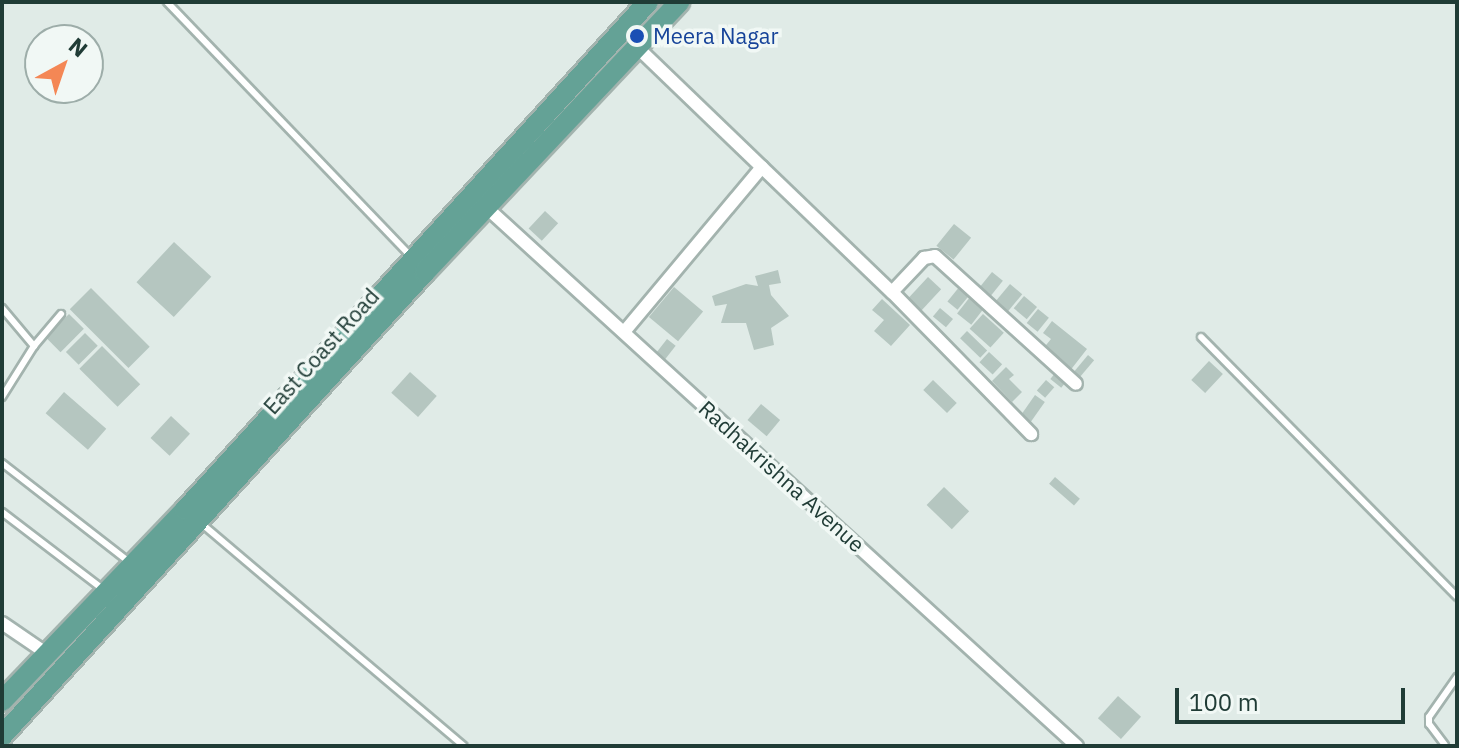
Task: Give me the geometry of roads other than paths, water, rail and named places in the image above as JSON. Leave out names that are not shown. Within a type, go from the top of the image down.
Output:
[{"type":"main road","name":"East Coast Road","points":[[2,701],[133,565],[648,2]]},
{"type":"main road","name":"East Coast Road","points":[[2,736],[486,207],[679,2]]},
{"type":"street","points":[[637,47],[892,292],[1031,434]]},
{"type":"street","points":[[624,332],[762,167]]},
{"type":"street","name":"Radhakrishna Avenue","points":[[486,207],[1077,746]]},
{"type":"street","points":[[892,292],[924,258],[935,256],[1076,384]]},
{"type":"street","points":[[2,623],[46,653]]},
{"type":"lane","points":[[167,2],[414,259]]},
{"type":"lane","points":[[2,308],[34,346]]},
{"type":"lane","points":[[2,397],[34,346],[61,314]]},
{"type":"lane","points":[[1201,337],[1457,597]]},
{"type":"lane","points":[[2,463],[133,565]]},
{"type":"lane","points":[[2,512],[107,592]]},
{"type":"lane","points":[[200,522],[464,746]]},
{"type":"lane","points":[[1445,745],[1429,724],[1430,712],[1457,677]]},
{"type":"place","name":"Meera Nagar","points":[[637,36]]}]
